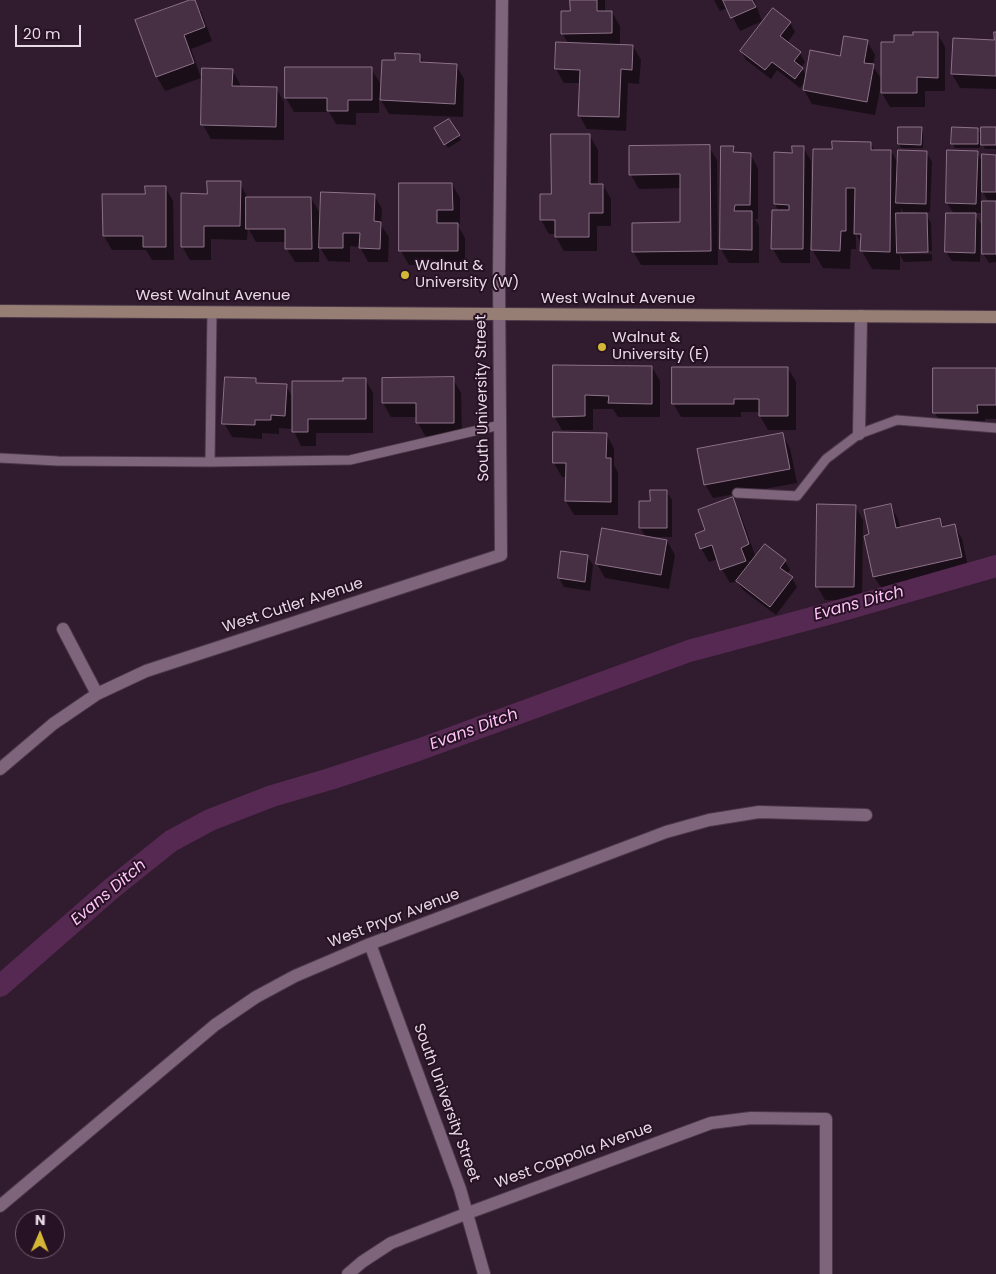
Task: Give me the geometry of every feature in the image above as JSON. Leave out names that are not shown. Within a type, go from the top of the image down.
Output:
[{"type":"main road","name":"West Walnut Avenue","points":[[0,311],[996,317]]},
{"type":"street","name":"South University Street","points":[[501,555],[499,315],[502,0]]},
{"type":"street","points":[[859,434],[861,316]]},
{"type":"street","name":"West Cutler Avenue","points":[[0,769],[53,724],[97,694],[146,671],[501,555]]},
{"type":"street","points":[[63,629],[97,694]]},
{"type":"street","name":"West Pryor Avenue","points":[[0,1206],[215,1025],[256,997],[294,976],[370,944],[666,832],[709,820],[759,812],[866,815]]},
{"type":"street","name":"South University Street","points":[[370,944],[468,1213],[484,1274]]},
{"type":"street","name":"West Coppola Avenue","points":[[348,1274],[362,1262],[391,1243],[468,1213],[711,1123],[751,1118],[826,1119],[826,1274]]},
{"type":"lane","points":[[210,462],[212,312]]},
{"type":"lane","points":[[737,493],[797,496],[823,462],[859,434],[896,420],[996,428]]},
{"type":"lane","points":[[0,458],[58,461],[210,462],[350,460],[500,425]]},
{"type":"building","points":[[190,0],[195,0],[205,27],[184,35],[194,63],[156,77],[135,20]]},
{"type":"building","points":[[570,0],[597,0],[597,11],[612,11],[612,33],[561,34],[561,11],[570,11]]},
{"type":"building","points":[[723,0],[752,0],[756,7],[731,18]]},
{"type":"building","points":[[773,8],[791,22],[780,36],[801,52],[794,61],[803,68],[795,79],[772,62],[765,70],[740,51]]},
{"type":"building","points":[[913,32],[938,32],[938,78],[917,77],[917,93],[881,93],[881,42],[894,42],[894,35],[913,35]]},
{"type":"building","points":[[994,32],[996,32],[996,76],[951,74],[953,38],[994,40]]},
{"type":"building","points":[[844,36],[868,40],[864,63],[874,64],[867,102],[803,90],[810,50],[840,56]]},
{"type":"building","points":[[556,42],[633,45],[632,70],[621,69],[619,117],[578,116],[580,70],[555,69]]},
{"type":"building","points":[[395,53],[420,54],[420,62],[457,64],[455,104],[380,100],[382,60],[395,60]]},
{"type":"building","points":[[285,67],[372,67],[372,100],[348,100],[348,111],[327,111],[327,98],[285,98]]},
{"type":"building","points":[[202,68],[233,69],[232,86],[277,87],[276,127],[201,125]]},
{"type":"building","points":[[449,119],[460,135],[444,145],[434,128]]},
{"type":"building","points":[[898,127],[922,127],[921,145],[898,144]]},
{"type":"building","points":[[952,127],[978,128],[978,144],[951,144]]},
{"type":"building","points":[[981,127],[996,127],[996,145],[981,145]]},
{"type":"building","points":[[551,134],[590,134],[590,184],[603,184],[603,213],[589,213],[589,237],[555,237],[555,220],[540,220],[540,194],[551,194]]},
{"type":"building","points":[[832,141],[871,142],[871,150],[891,150],[890,252],[860,251],[861,234],[854,234],[855,188],[846,188],[846,231],[841,231],[840,251],[811,250],[813,149],[832,149]]},
{"type":"building","points":[[710,145],[711,251],[632,252],[632,223],[680,222],[680,174],[629,175],[629,146]]},
{"type":"building","points":[[721,146],[734,146],[733,152],[751,153],[750,205],[735,205],[734,211],[752,211],[752,250],[720,249]]},
{"type":"building","points":[[792,146],[804,146],[803,249],[771,249],[772,210],[789,210],[789,205],[774,204],[774,152],[792,153]]},
{"type":"building","points":[[898,150],[927,151],[926,204],[896,203]]},
{"type":"building","points":[[947,150],[978,151],[976,204],[946,203]]},
{"type":"building","points":[[982,154],[996,155],[996,192],[982,192]]},
{"type":"building","points":[[207,181],[241,181],[240,226],[204,226],[204,247],[181,247],[181,193],[207,194]]},
{"type":"building","points":[[399,183],[452,183],[453,210],[437,210],[437,223],[458,223],[458,251],[399,251]]},
{"type":"building","points":[[145,186],[166,186],[166,247],[143,247],[143,236],[103,236],[102,194],[145,194]]},
{"type":"building","points":[[321,192],[375,194],[374,221],[381,222],[380,249],[359,248],[360,233],[343,233],[343,248],[319,248]]},
{"type":"building","points":[[246,197],[311,197],[312,249],[285,249],[285,229],[246,229]]},
{"type":"building","points":[[982,201],[996,201],[996,254],[982,254]]},
{"type":"building","points":[[896,213],[927,213],[928,252],[897,253]]},
{"type":"building","points":[[946,213],[976,213],[975,253],[945,252]]},
{"type":"building","points":[[553,365],[652,366],[652,404],[608,403],[609,396],[585,395],[585,416],[553,417]]},
{"type":"building","points":[[672,367],[788,367],[788,416],[759,416],[759,399],[734,399],[734,404],[672,404]]},
{"type":"building","points":[[933,368],[996,368],[996,405],[977,405],[978,413],[933,413]]},
{"type":"building","points":[[225,377],[256,378],[256,383],[287,384],[285,416],[271,415],[271,420],[255,420],[255,425],[222,424]]},
{"type":"building","points":[[454,377],[454,423],[416,423],[416,403],[382,403],[382,378]]},
{"type":"building","points":[[343,378],[366,378],[366,419],[308,419],[308,432],[292,432],[292,381],[343,381]]},
{"type":"building","points":[[553,432],[607,433],[606,458],[611,458],[611,502],[565,501],[566,463],[553,463]]},
{"type":"building","points":[[783,433],[790,469],[704,485],[697,449]]},
{"type":"building","points":[[650,490],[667,490],[667,528],[639,528],[639,501],[650,501]]},
{"type":"building","points":[[733,497],[749,544],[741,548],[746,561],[720,570],[712,545],[700,549],[695,534],[705,530],[698,510]]},
{"type":"building","points":[[817,504],[856,505],[854,587],[816,587]]},
{"type":"building","points":[[891,504],[896,528],[940,518],[942,527],[955,524],[962,557],[873,577],[864,536],[869,534],[864,510]]},
{"type":"building","points":[[602,528],[667,540],[661,575],[596,564]]},
{"type":"building","points":[[765,544],[786,560],[780,568],[793,577],[770,607],[736,581]]},
{"type":"building","points":[[561,551],[588,555],[585,582],[558,578]]},
{"type":"waterway","name":"Evans Ditch","points":[[0,986],[111,889],[171,841],[210,820],[272,796],[418,750],[689,651],[996,566]]},
{"type":"place","name":"Walnut & University (W)","points":[[405,275]]},
{"type":"place","name":"Walnut & University (E)","points":[[602,347]]}]
